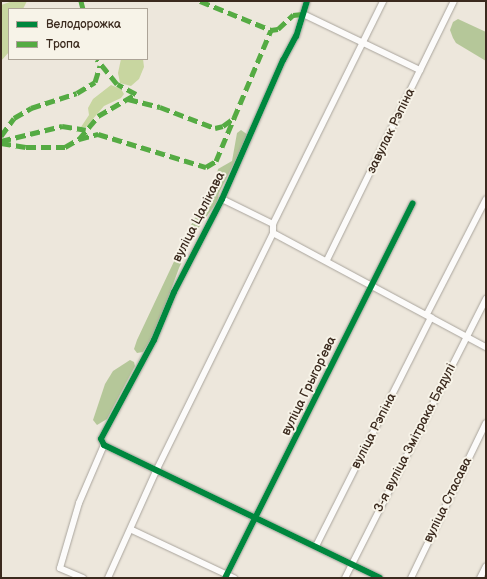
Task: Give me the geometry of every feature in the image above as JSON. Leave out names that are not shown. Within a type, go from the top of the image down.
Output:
[{"type":"street","name":"вуліца Цалікава","points":[[83,578],[60,568],[79,503],[103,442],[154,340],[174,292],[222,199],[283,60],[296,36],[307,1]]},
{"type":"street","points":[[108,578],[132,530],[157,469],[273,232],[272,224],[383,1]]},
{"type":"street","name":"завулак Рэпіна","points":[[327,260],[454,1]]},
{"type":"street","points":[[303,14],[420,70]]},
{"type":"street","points":[[222,199],[272,224]]},
{"type":"street","name":"вуліца Рэпіна","points":[[316,546],[486,199]]},
{"type":"street","name":"вуліца Грыгорʼева","points":[[226,576],[413,203]]},
{"type":"street","points":[[273,232],[372,284],[486,347]]},
{"type":"street","name":"3-я вуліца Змітрака Бядулі","points":[[345,578],[486,299]]},
{"type":"street","name":"вуліца Стасава","points":[[411,578],[486,423]]},
{"type":"street","points":[[103,442],[256,518],[352,562],[380,578]]},
{"type":"street","points":[[132,530],[226,576],[234,578]]},
{"type":"street","points":[[480,578],[486,566]]},
{"type":"green space","points":[[13,1],[27,1],[24,8],[8,8],[8,53],[1,61],[1,5]]},
{"type":"green space","points":[[458,19],[486,32],[486,61],[456,43],[450,30],[453,22]]},
{"type":"green space","points":[[121,60],[143,60],[144,67],[139,79],[131,86],[120,83],[118,73]]},
{"type":"green space","points":[[111,85],[121,89],[124,94],[121,98],[104,106],[86,127],[81,127],[89,115],[88,108],[93,99]]},
{"type":"green space","points":[[241,130],[248,135],[219,193],[217,202],[197,230],[179,268],[156,331],[143,352],[137,353],[134,349],[137,340],[194,219],[213,196],[218,169],[232,161],[237,133]]},
{"type":"green space","points":[[130,360],[134,362],[135,366],[107,419],[97,425],[93,420],[105,384],[113,371]]},
{"type":"marked path","points":[[81,1],[83,8]]},
{"type":"marked path","points":[[200,1],[271,30],[278,29],[293,15],[303,14]]},
{"type":"marked path","points":[[128,99],[160,107],[215,128],[223,126],[234,118],[271,30]]},
{"type":"marked path","points":[[79,139],[98,116],[136,94],[117,84],[98,60]]},
{"type":"marked path","points":[[1,136],[14,118],[31,108],[77,93],[95,82],[100,66]]},
{"type":"marked path","points":[[1,143],[26,147],[65,147],[79,139],[98,134],[206,167],[216,161],[234,118]]},
{"type":"marked path","points":[[1,141],[62,126],[86,130]]},
{"type":"cycle path","points":[[307,1],[296,36],[283,60],[222,199],[174,292],[154,340],[101,439],[104,445],[380,578]]},
{"type":"cycle path","points":[[225,578],[413,203]]}]
